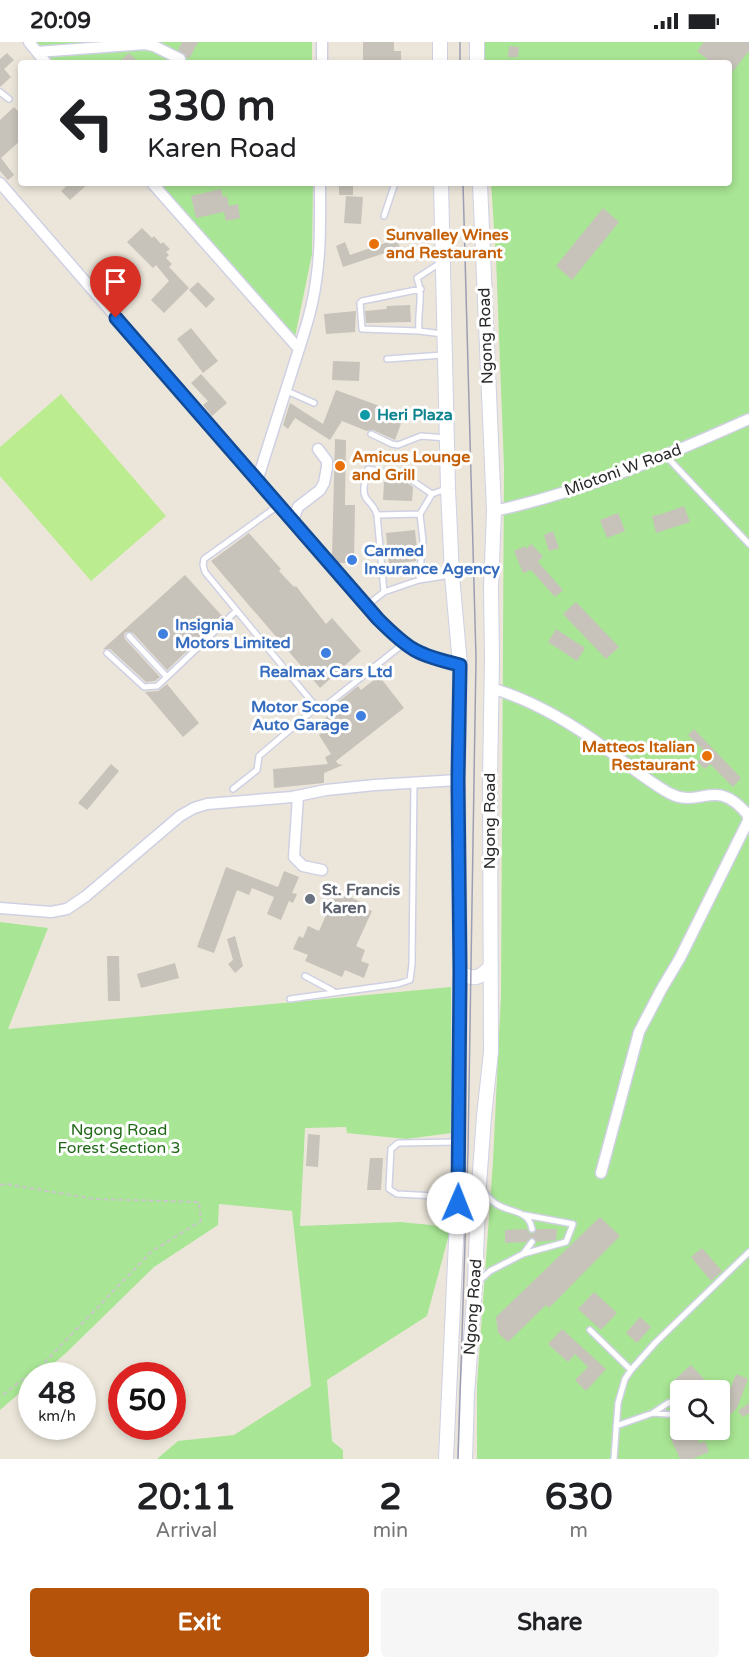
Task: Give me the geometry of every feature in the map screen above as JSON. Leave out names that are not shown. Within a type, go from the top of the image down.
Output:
[{"type":"main road","points":[[440,42],[440,60]]},
{"type":"main road","points":[[477,42],[477,60]]},
{"type":"main road","name":"Ngong Road","points":[[441,186],[448,489],[452,575],[460,665],[458,1197],[446,1459]]},
{"type":"main road","name":"Ngong Road","points":[[465,1459],[479,1186],[491,1052],[491,589],[494,511],[480,186]]},
{"type":"main road","points":[[460,972],[468,978],[477,978],[484,975],[491,966]]},
{"type":"street","points":[[30,42],[44,60]]},
{"type":"street","points":[[322,42],[322,60]]},
{"type":"street","points":[[37,52],[145,44],[180,59]]},
{"type":"street","points":[[0,183],[366,606],[403,644],[421,655],[460,665]]},
{"type":"street","points":[[155,186],[299,350]]},
{"type":"street","points":[[257,481],[311,311],[320,248],[320,186]]},
{"type":"street","name":"Miotoni W Road","points":[[494,511],[539,501],[666,456],[749,419]]},
{"type":"street","points":[[293,520],[298,507],[320,489],[325,477],[327,461],[318,449]]},
{"type":"street","points":[[491,688],[513,694],[560,719],[603,746],[651,781],[679,797],[726,796],[748,815],[748,820],[700,920],[639,1032],[601,1173]]},
{"type":"street","points":[[0,908],[51,912],[68,909],[162,830],[194,808],[225,802],[298,796],[326,790],[458,780]]},
{"type":"street","points":[[298,796],[294,857],[303,866],[322,870]]},
{"type":"lane","points":[[0,92],[9,99]]},
{"type":"lane","points":[[384,216],[395,186]]},
{"type":"lane","points":[[419,331],[418,313],[421,289],[417,278],[444,261]]},
{"type":"lane","points":[[421,289],[362,301],[360,303],[362,329],[445,334]]},
{"type":"lane","points":[[387,359],[445,355]]},
{"type":"lane","points":[[287,391],[314,403]]},
{"type":"lane","points":[[371,434],[398,445],[421,436],[448,438]]},
{"type":"lane","points":[[666,456],[749,544]]},
{"type":"lane","points":[[384,592],[377,515],[373,504],[365,496],[364,486],[368,468],[407,477],[432,494]]},
{"type":"lane","points":[[419,580],[423,541],[420,514],[432,494],[448,489]]},
{"type":"lane","points":[[279,505],[204,559],[203,565],[205,572],[236,611],[318,706],[324,707],[403,644]]},
{"type":"lane","points":[[377,515],[420,514]]},
{"type":"lane","points":[[366,606],[384,592],[419,580],[452,575]]},
{"type":"lane","points":[[107,653],[144,687],[157,686],[236,611]]},
{"type":"lane","points":[[129,636],[167,677]]},
{"type":"lane","points":[[233,789],[257,770],[259,756],[318,706]]},
{"type":"lane","points":[[290,999],[398,984],[410,980],[414,782]]},
{"type":"lane","points":[[304,976],[334,992]]},
{"type":"lane","points":[[458,1142],[398,1143],[391,1149],[389,1189],[397,1194],[458,1197]]},
{"type":"lane","points":[[475,1285],[490,1271],[523,1254],[566,1242],[573,1224],[525,1215],[496,1205],[479,1186]]},
{"type":"lane","points":[[525,1215],[532,1229]]},
{"type":"lane","points":[[523,1254],[532,1242]]},
{"type":"lane","points":[[614,1459],[618,1403],[631,1370],[655,1343],[749,1252]]},
{"type":"lane","points":[[590,1330],[631,1370]]},
{"type":"lane","points":[[616,1426],[653,1413],[670,1403]]},
{"type":"lane","points":[[653,1413],[670,1414]]},
{"type":"path","points":[[0,1185],[6,1184],[94,1198],[199,1202],[201,1221],[152,1251],[43,1364],[0,1397]]},
{"type":"green space","points":[[37,42],[312,42],[312,60],[52,60]]},
{"type":"green space","points":[[485,42],[749,42],[749,1459],[477,1459],[477,1385],[493,1161],[501,995],[504,467],[491,186],[732,186],[732,60],[485,60]]},
{"type":"green space","points":[[163,186],[313,186],[312,254],[295,337]]},
{"type":"green space","points":[[61,394],[166,516],[91,581],[0,476],[0,447]]},
{"type":"green space","name":"Ngong Road Forest Section 3","points":[[0,922],[48,928],[8,1029],[451,987],[451,1133],[406,1139],[347,1133],[346,1127],[305,1128],[300,1226],[400,1222],[451,1227],[427,1316],[327,1380],[332,1441],[343,1450],[343,1459],[157,1459],[178,1441],[234,1435],[311,1386],[292,1211],[219,1204],[218,1225],[154,1267],[55,1362],[18,1362],[18,1394],[0,1410]]},
{"type":"building","points":[[182,42],[198,42],[189,59],[178,50]]},
{"type":"building","points":[[363,42],[394,42],[394,51],[401,51],[401,60],[363,60]]},
{"type":"building","points":[[704,42],[749,42],[749,51],[732,72],[732,60],[708,60],[697,51]]},
{"type":"building","points":[[509,46],[519,47],[518,57],[508,57]]},
{"type":"building","points":[[7,53],[14,60],[4,69],[11,77],[0,87],[0,59]]},
{"type":"building","points":[[129,53],[136,60],[121,60]]},
{"type":"building","points":[[14,107],[18,111],[18,143],[1,158],[14,175],[8,180],[0,171],[0,120]]},
{"type":"building","points":[[67,186],[86,186],[70,200],[61,191]]},
{"type":"building","points":[[339,186],[353,186],[353,195],[339,195]]},
{"type":"building","points":[[221,189],[223,197],[227,196],[229,206],[238,204],[240,218],[226,221],[224,212],[196,218],[191,196]]},
{"type":"building","points":[[346,196],[363,197],[361,224],[344,223]]},
{"type":"building","points":[[603,208],[619,222],[572,280],[556,266]]},
{"type":"building","points":[[142,228],[152,238],[154,236],[170,249],[166,252],[169,255],[166,258],[172,264],[169,267],[189,288],[164,313],[151,300],[169,281],[156,265],[153,268],[127,242]]},
{"type":"building","points":[[397,239],[400,248],[343,267],[336,246],[345,242],[350,255]]},
{"type":"building","points":[[198,282],[215,299],[206,308],[189,290]]},
{"type":"building","points":[[410,305],[411,322],[366,323],[365,311],[386,309],[387,306]]},
{"type":"building","points":[[356,311],[355,332],[326,334],[324,314]]},
{"type":"building","points":[[191,328],[218,361],[203,373],[177,339]]},
{"type":"building","points":[[333,361],[360,362],[359,381],[332,380]]},
{"type":"building","points":[[201,374],[227,403],[212,416],[203,405],[208,401],[191,383]]},
{"type":"building","name":"Heri Plaza","points":[[336,390],[404,415],[395,440],[373,430],[367,431],[342,421],[330,440],[295,418],[288,429],[283,425],[290,403],[323,424]]},
{"type":"building","points":[[335,439],[346,440],[345,505],[355,505],[354,563],[338,563],[332,556]]},
{"type":"building","points":[[384,482],[406,482],[413,487],[412,501],[383,500]]},
{"type":"building","points":[[684,506],[690,522],[656,533],[652,516]]},
{"type":"building","points":[[618,513],[625,531],[607,538],[600,520]]},
{"type":"building","points":[[415,530],[416,561],[389,564],[386,533]]},
{"type":"building","points":[[553,531],[559,548],[549,551],[544,535]]},
{"type":"building","points":[[249,533],[326,624],[332,618],[361,651],[320,688],[211,561]]},
{"type":"building","points":[[531,544],[543,556],[538,562],[563,590],[555,597],[531,570],[523,573],[514,551],[525,546],[526,549]]},
{"type":"building","name":"Insignia Motors Limited","points":[[185,575],[223,617],[167,670],[133,633],[126,632],[125,639],[160,677],[155,681],[146,682],[110,649],[103,649]]},
{"type":"building","points":[[576,602],[619,647],[606,659],[563,614]]},
{"type":"building","points":[[556,629],[585,648],[577,661],[548,642]]},
{"type":"building","name":"Motor Scope Auto Garage","points":[[379,676],[404,708],[336,761],[343,765],[324,773],[324,783],[274,788],[273,769],[328,764],[325,757],[331,754],[319,735],[325,731],[319,723],[341,706],[338,702],[358,686],[361,690]]},
{"type":"building","points":[[167,684],[199,723],[183,737],[145,692],[158,691]]},
{"type":"building","name":"Matteos Italian Restaurant","points":[[694,729],[741,778],[733,787],[710,764],[705,769],[697,762],[706,753],[688,735]]},
{"type":"building","points":[[111,764],[119,771],[87,810],[78,803]]},
{"type":"building","points":[[226,867],[278,887],[284,871],[299,877],[292,893],[297,894],[293,903],[289,901],[281,920],[267,914],[274,897],[252,888],[249,895],[237,890],[214,953],[197,947]]},
{"type":"building","points":[[335,895],[343,899],[345,895],[361,902],[359,906],[372,911],[356,946],[365,950],[361,961],[369,964],[364,978],[345,970],[342,977],[305,961],[308,955],[293,949],[299,936],[303,938],[308,926],[319,931]]},
{"type":"building","points":[[235,936],[243,966],[235,973],[228,964],[233,960],[227,939]]},
{"type":"building","points":[[107,956],[119,956],[120,1001],[108,1001]]},
{"type":"building","points":[[175,963],[179,978],[141,988],[137,974]]},
{"type":"building","points":[[308,1134],[320,1135],[318,1167],[306,1166]]},
{"type":"building","points":[[370,1158],[383,1158],[381,1190],[367,1190]]},
{"type":"building","points":[[600,1217],[620,1236],[549,1308],[546,1305],[508,1342],[498,1333],[496,1317]]},
{"type":"building","points":[[527,1229],[533,1234],[537,1229],[557,1229],[556,1240],[537,1242],[532,1237],[526,1242],[505,1243],[505,1230]]},
{"type":"building","points":[[702,1248],[722,1271],[711,1281],[691,1257]]},
{"type":"building","points":[[594,1292],[617,1313],[601,1330],[578,1309]]},
{"type":"building","points":[[640,1317],[651,1327],[637,1343],[626,1333]]},
{"type":"building","points":[[562,1329],[606,1369],[586,1391],[575,1380],[588,1367],[575,1354],[568,1362],[548,1344]]},
{"type":"building","points":[[691,1365],[705,1380],[674,1380]]},
{"type":"building","points":[[736,1374],[748,1379],[737,1408],[730,1415],[730,1389]]},
{"type":"building","points":[[749,1403],[749,1413],[743,1417],[738,1411]]},
{"type":"building","points":[[671,1440],[698,1440],[699,1443],[705,1441],[709,1452],[692,1459],[680,1459]]},
{"type":"tram line","points":[[460,42],[460,60]]},
{"type":"tram line","points":[[458,1459],[468,1150],[476,658],[463,186]]},
{"type":"place","name":"Sunvalley Wines and Restaurant","points":[[374,244]]},
{"type":"place","name":"Heri Plaza","points":[[365,415]]},
{"type":"place","name":"Amicus Lounge and Grill","points":[[340,466]]},
{"type":"place","name":"Carmed Insurance Agency","points":[[352,560]]},
{"type":"place","name":"Insignia Motors Limited","points":[[163,634]]},
{"type":"place","name":"Realmax Cars Ltd","points":[[326,653]]},
{"type":"place","name":"Motor Scope Auto Garage","points":[[361,716]]},
{"type":"place","name":"Matteos Italian Restaurant","points":[[707,756]]},
{"type":"place","name":"St. Francis Karen","points":[[310,899]]},
{"type":"route","points":[[116,318],[378,619],[403,644],[421,655],[460,665],[458,1203]]}]
